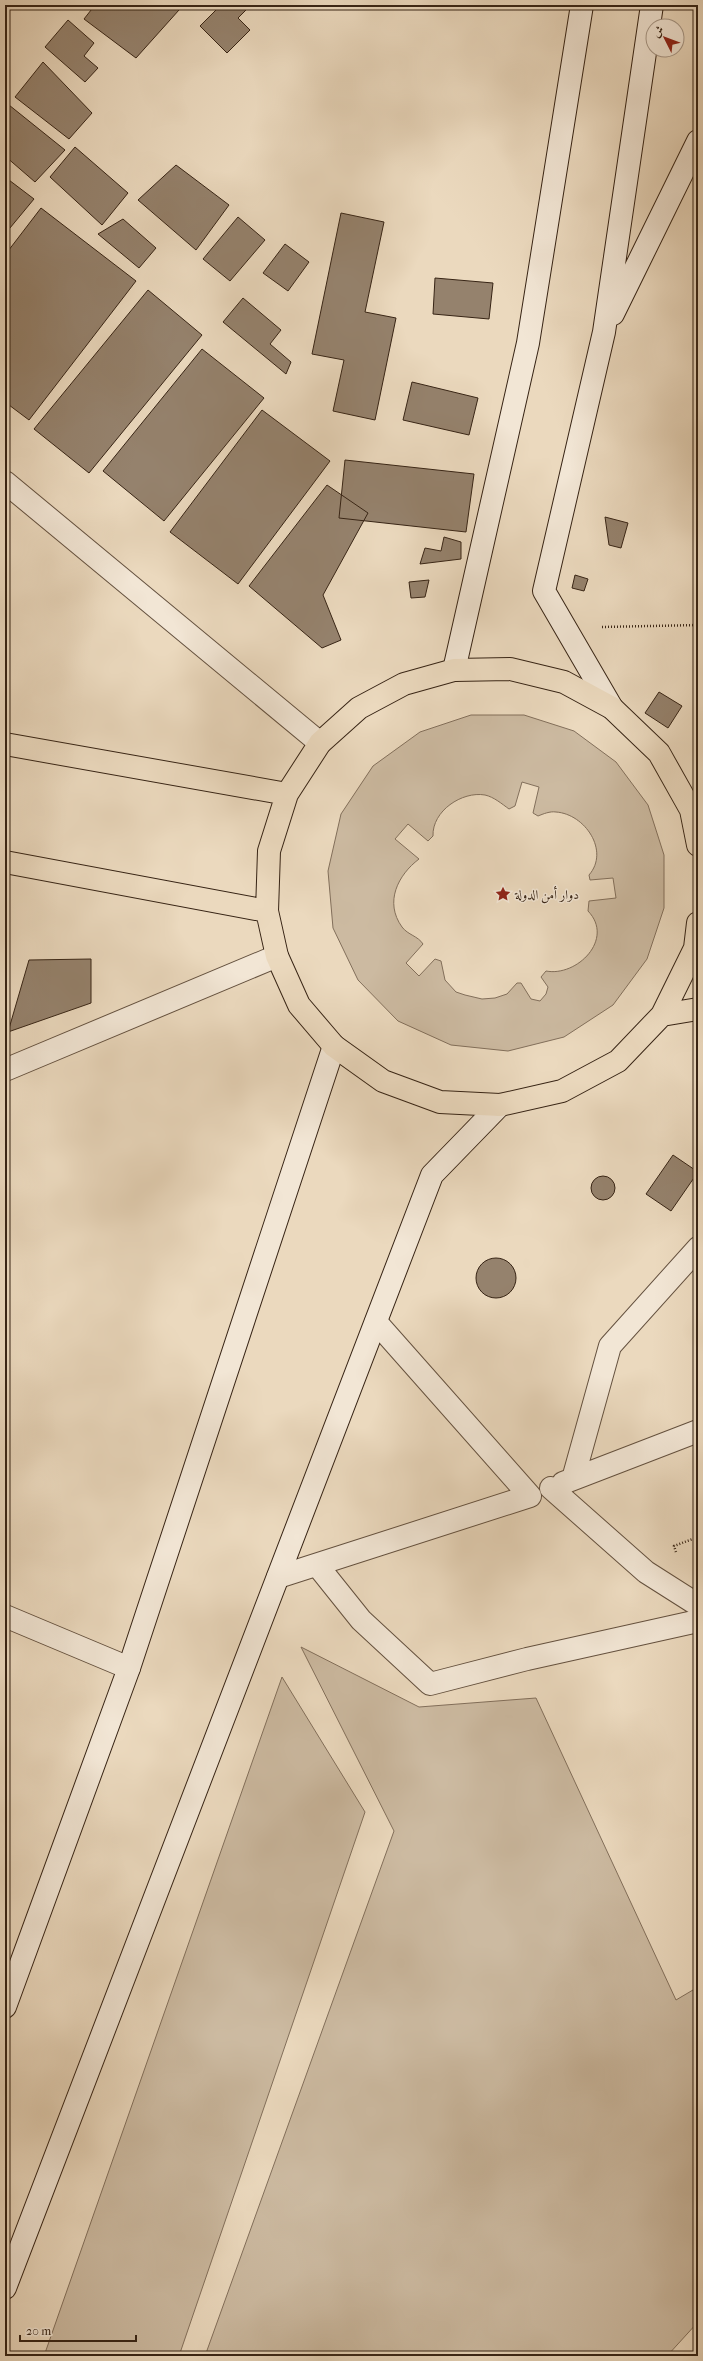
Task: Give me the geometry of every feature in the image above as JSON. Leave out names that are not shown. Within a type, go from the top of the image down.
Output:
[{"type":"main road","points":[[454,670],[528,343],[582,5]]},
{"type":"main road","points":[[612,708],[544,591],[604,332],[652,5]]},
{"type":"main road","points":[[604,332],[698,141]]},
{"type":"main road","points":[[5,482],[320,743]]},
{"type":"main road","points":[[698,845],[691,810],[659,753],[612,708],[564,682],[510,669],[454,670],[404,684],[358,708],[320,743],[287,794],[269,851],[267,911],[277,956],[299,1004],[334,1046],[383,1081],[440,1102],[500,1106],[562,1092],[618,1061],[662,1015],[695,948],[698,923]]},
{"type":"main road","points":[[5,744],[287,794]]},
{"type":"main road","points":[[5,862],[267,911]]},
{"type":"main road","points":[[5,1070],[277,956]]},
{"type":"main road","points":[[662,1015],[698,1009]]},
{"type":"main road","points":[[5,2007],[129,1668],[334,1046]]},
{"type":"main road","points":[[5,2288],[432,1175],[500,1106]]},
{"type":"main road","points":[[573,1480],[610,1346],[698,1248]]},
{"type":"main road","points":[[376,1322],[530,1496]]},
{"type":"main road","points":[[278,1577],[530,1496],[698,1431]]},
{"type":"main road","points":[[551,1488],[646,1572],[698,1605]]},
{"type":"main road","points":[[317,1565],[361,1620],[430,1684],[527,1659],[698,1621]]},
{"type":"main road","points":[[5,1616],[129,1668]]},
{"type":"path","points":[[565,627],[698,625]]},
{"type":"shaded area","points":[[471,715],[524,715],[574,731],[616,762],[648,805],[664,855],[664,908],[647,959],[613,1005],[564,1037],[508,1051],[451,1045],[398,1021],[358,980],[333,928],[328,871],[341,814],[373,766],[420,732]],"holes":[[[522,782],[539,787],[533,813],[538,816],[549,812],[567,814],[585,826],[591,835],[597,855],[595,865],[589,875],[590,880],[613,878],[616,898],[589,901],[588,911],[595,922],[597,933],[595,944],[589,954],[580,962],[569,968],[558,971],[546,971],[541,977],[548,987],[546,994],[540,1001],[531,999],[521,983],[517,983],[507,994],[495,998],[482,999],[456,992],[445,980],[441,961],[435,959],[419,976],[406,963],[423,944],[402,927],[394,908],[394,899],[400,881],[405,873],[419,859],[395,839],[408,824],[428,841],[433,836],[437,818],[443,811],[450,805],[467,796],[485,795],[498,801],[509,809],[515,806]]]},
{"type":"shaded area","points":[[301,1647],[419,1707],[536,1698],[676,2000],[698,1987],[698,2322],[667,2356],[205,2356],[394,1831]]},
{"type":"shaded area","points":[[282,1677],[365,1812],[179,2356],[44,2356]]},
{"type":"building","points":[[95,5],[172,5],[179,10],[136,58],[84,19]]},
{"type":"building","points":[[221,5],[241,5],[246,10],[238,18],[250,30],[227,53],[200,26]]},
{"type":"building","points":[[68,20],[94,43],[84,56],[98,68],[85,82],[45,47]]},
{"type":"building","points":[[43,62],[92,113],[69,139],[15,97]]},
{"type":"building","points":[[9,105],[65,150],[35,182],[5,156],[5,109]]},
{"type":"building","points":[[75,147],[128,193],[102,225],[50,177]]},
{"type":"building","points":[[176,165],[229,205],[196,250],[138,200]]},
{"type":"building","points":[[5,177],[34,199],[5,234]]},
{"type":"building","points":[[41,208],[136,281],[29,420],[5,402],[5,255]]},
{"type":"building","points":[[341,213],[384,222],[365,312],[396,318],[375,420],[333,411],[344,360],[312,354]]},
{"type":"building","points":[[238,217],[265,240],[230,281],[203,259]]},
{"type":"building","points":[[123,219],[156,248],[139,268],[98,234]]},
{"type":"building","points":[[285,244],[309,262],[288,291],[263,273]]},
{"type":"building","points":[[435,278],[493,283],[489,319],[433,314]]},
{"type":"building","points":[[148,290],[202,335],[89,473],[34,429]]},
{"type":"building","points":[[243,298],[281,330],[270,344],[291,362],[286,374],[223,322]]},
{"type":"building","points":[[202,349],[264,398],[164,521],[103,471]]},
{"type":"building","points":[[412,382],[478,398],[469,435],[403,420]]},
{"type":"building","points":[[262,410],[330,461],[238,584],[170,532]]},
{"type":"building","points":[[345,460],[474,474],[466,532],[339,518]]},
{"type":"building","points":[[327,485],[368,513],[323,595],[341,640],[322,648],[249,586]]},
{"type":"building","points":[[605,517],[628,523],[621,548],[609,545]]},
{"type":"building","points":[[444,537],[461,542],[461,559],[420,564],[425,548],[441,551]]},
{"type":"building","points":[[575,575],[588,579],[584,591],[572,588]]},
{"type":"building","points":[[429,580],[425,597],[411,598],[409,582]]},
{"type":"building","points":[[659,692],[682,706],[668,728],[645,713]]},
{"type":"building","points":[[91,959],[91,1003],[8,1032],[29,960]]},
{"type":"building","points":[[673,1155],[698,1172],[671,1211],[646,1194]]},
{"type":"building","points":[[603,1176],[608,1177],[614,1183],[614,1193],[608,1199],[603,1200],[598,1199],[592,1193],[591,1188],[592,1183],[598,1177]]},
{"type":"building","points":[[500,1258],[507,1261],[513,1267],[516,1278],[515,1286],[507,1295],[500,1298],[492,1298],[485,1295],[477,1286],[476,1274],[479,1267],[488,1259]]},
{"type":"place","name":"دوار أمن الدولة","points":[[503,894]]}]
